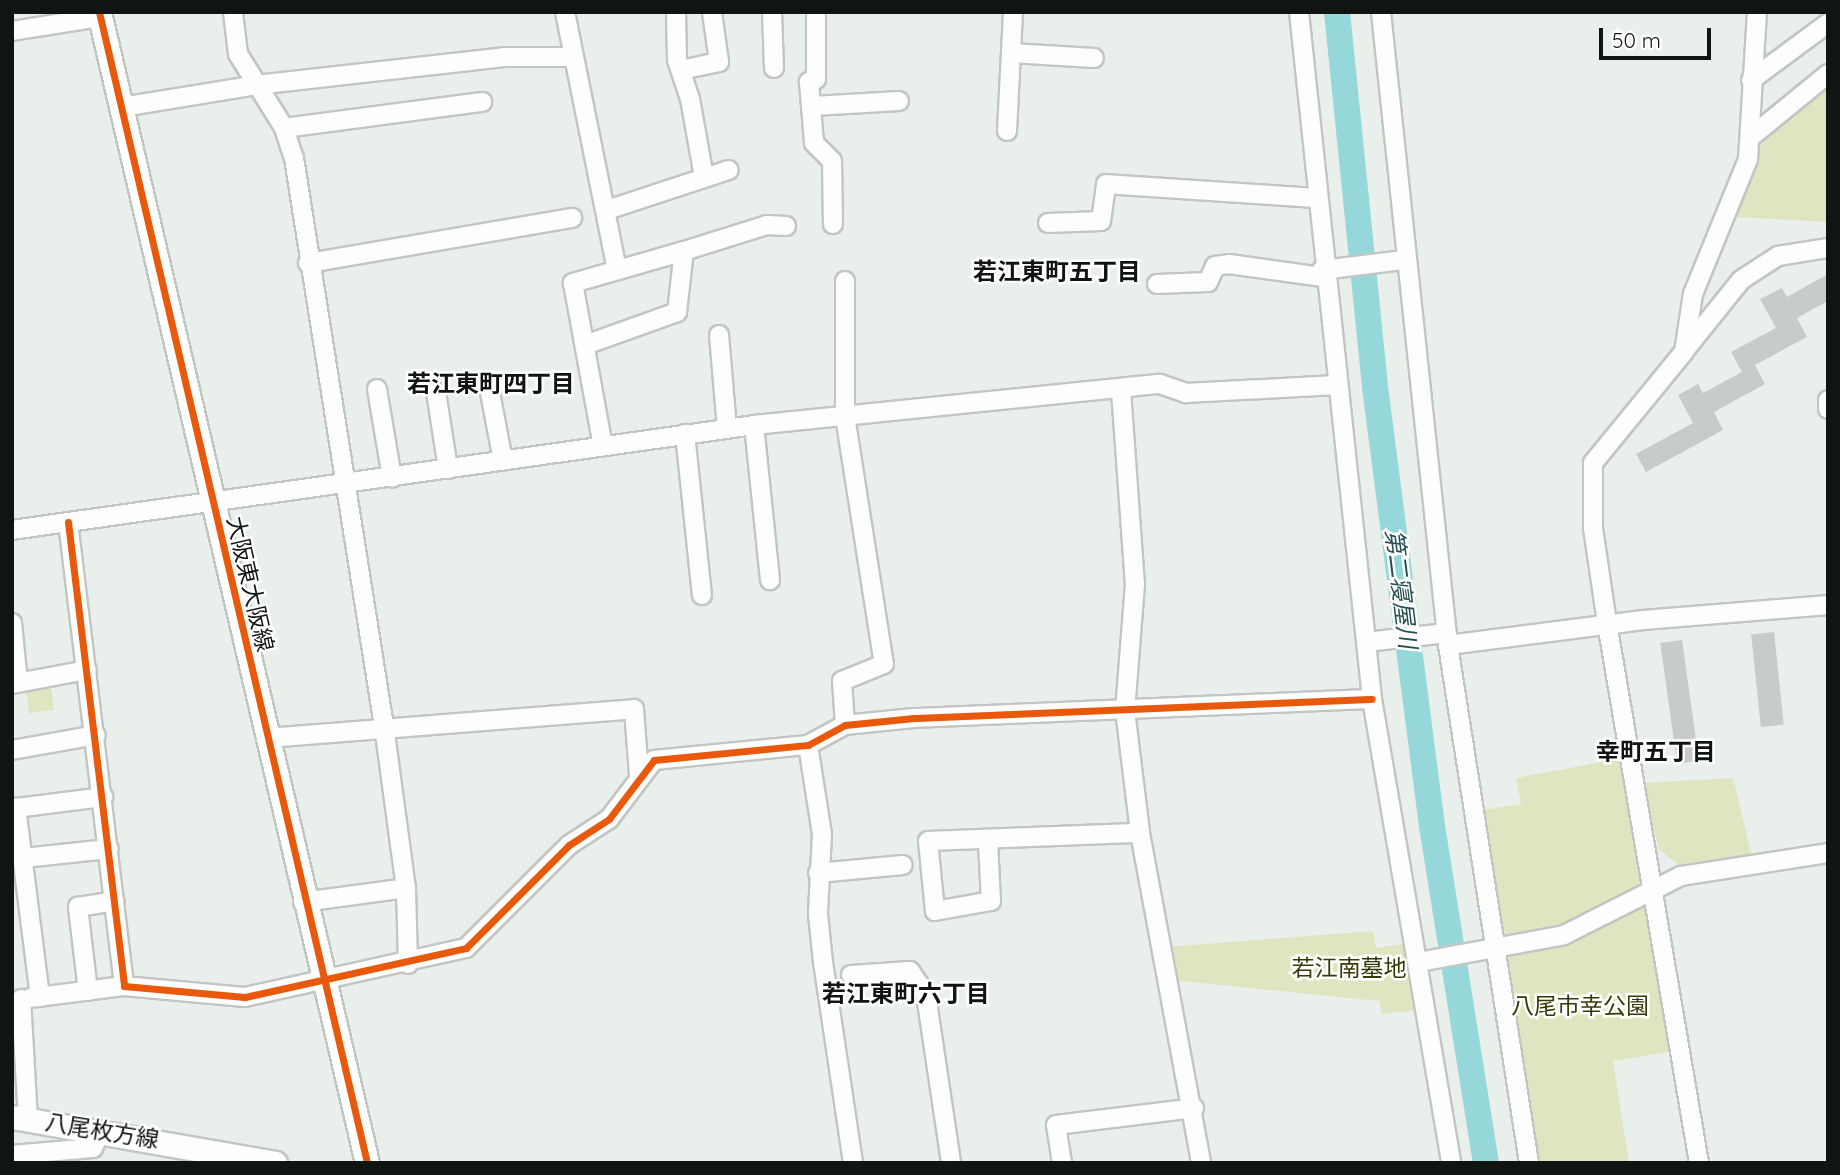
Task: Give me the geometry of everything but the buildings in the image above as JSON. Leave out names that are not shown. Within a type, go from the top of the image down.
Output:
[{"type":"main road","name":"大阪東大阪線","points":[[100,14],[321,983],[366,1163]]},
{"type":"main road","name":"八尾枚方線","points":[[20,1118],[102,1131],[200,1155],[275,1163]]},
{"type":"street","points":[[233,12],[238,54],[284,128],[294,158],[323,369],[348,485],[384,726],[405,888],[408,964]]},
{"type":"street","points":[[565,12],[570,57],[607,210],[617,270]]},
{"type":"street","points":[[676,12],[681,70],[704,177]]},
{"type":"street","points":[[681,70],[719,62],[712,12]]},
{"type":"street","points":[[772,12],[774,68]]},
{"type":"street","points":[[816,12],[816,79],[810,82],[814,143],[832,161],[833,224]]},
{"type":"street","points":[[1007,131],[1013,12]]},
{"type":"street","points":[[1298,12],[1323,273],[1372,699],[1419,962],[1451,1163]]},
{"type":"street","points":[[1381,12],[1404,260],[1447,639],[1529,1163]]},
{"type":"street","points":[[1684,352],[1693,294],[1748,159],[1752,136],[1751,80],[1756,12]]},
{"type":"street","points":[[12,31],[100,14]]},
{"type":"street","points":[[1751,80],[1828,23]]},
{"type":"street","points":[[1011,53],[1094,58]]},
{"type":"street","points":[[122,107],[256,85],[504,58],[570,57]]},
{"type":"street","points":[[1752,136],[1828,74]]},
{"type":"street","points":[[813,106],[899,101]]},
{"type":"street","points":[[284,128],[482,102]]},
{"type":"street","points":[[607,210],[729,170]]},
{"type":"street","points":[[1048,223],[1101,221],[1106,184],[1315,198]]},
{"type":"street","points":[[308,263],[572,218]]},
{"type":"street","points":[[603,446],[573,283],[767,225],[786,226]]},
{"type":"street","points":[[1699,1163],[1655,887],[1607,623],[1593,528],[1593,463],[1741,280],[1778,256],[1828,248]]},
{"type":"street","points":[[585,345],[677,312],[684,251]]},
{"type":"street","points":[[1157,284],[1208,282],[1215,266],[1229,264],[1323,273],[1404,260]]},
{"type":"street","points":[[845,281],[845,416],[884,664],[842,681],[845,725]]},
{"type":"street","points":[[719,335],[727,428]]},
{"type":"street","points":[[12,530],[348,485],[754,425],[1160,384],[1186,393],[1337,385]]},
{"type":"street","points":[[489,387],[503,461]]},
{"type":"street","points":[[377,389],[392,478]]},
{"type":"street","points":[[1121,390],[1135,584],[1125,710],[1140,833],[1194,1108],[1201,1163]]},
{"type":"street","points":[[436,392],[449,469]]},
{"type":"street","points":[[1828,400],[1828,409]]},
{"type":"street","points":[[754,425],[770,580]]},
{"type":"street","points":[[685,434],[702,595]]},
{"type":"street","points":[[68,522],[96,735],[124,986]]},
{"type":"street","points":[[1366,642],[1447,639],[1828,605]]},
{"type":"street","points":[[12,623],[15,683],[87,670]]},
{"type":"street","points":[[20,1118],[17,1000],[124,986],[245,997],[408,964],[466,948],[569,845],[609,819],[639,776],[654,760],[808,745],[845,725],[1372,699]]},
{"type":"street","points":[[267,738],[384,726],[634,709],[639,776]]},
{"type":"street","points":[[12,750],[96,735]]},
{"type":"street","points":[[808,745],[822,834],[818,873],[823,962],[853,1163]]},
{"type":"street","points":[[40,997],[16,808],[103,797]]},
{"type":"street","points":[[988,842],[991,901],[935,911],[928,841],[988,842],[1140,833]]},
{"type":"street","points":[[23,858],[108,849]]},
{"type":"street","points":[[1419,962],[1496,950],[1564,935],[1655,887],[1682,876],[1828,853]]},
{"type":"street","points":[[818,873],[903,865]]},
{"type":"street","points":[[303,902],[405,888]]},
{"type":"street","points":[[88,991],[78,907],[115,901]]},
{"type":"street","points":[[850,975],[910,971],[926,995],[951,1163]]},
{"type":"street","points":[[1062,1163],[1056,1125],[1194,1108]]},
{"type":"street","points":[[12,1155],[61,1157],[93,1148],[102,1131]]},
{"type":"green space","points":[[1819,92],[1828,92],[1828,222],[1735,217],[1758,148]]},
{"type":"green space","points":[[50,681],[54,710],[29,713],[25,684]]},
{"type":"green space","points":[[1623,758],[1648,872],[1643,890],[1561,930],[1513,941],[1503,929],[1483,810],[1521,804],[1516,778]]},
{"type":"green space","points":[[1733,778],[1752,857],[1682,868],[1659,849],[1643,783]]},
{"type":"green space","name":"八尾市幸公園","points":[[1645,900],[1652,905],[1673,1051],[1613,1061],[1629,1163],[1538,1163],[1505,955]]},
{"type":"green space","name":"若江南墓地","points":[[1373,931],[1376,948],[1407,943],[1418,1010],[1382,1014],[1379,1001],[1172,980],[1167,947]]},
{"type":"waterway","name":"第二寝屋川","points":[[1337,12],[1375,387],[1432,826],[1486,1163]]},
{"type":"cycle path","points":[[99,12],[367,1163]]},
{"type":"cycle path","points":[[68,522],[124,986],[245,997],[466,948],[569,845],[609,819],[654,760],[808,745],[845,725],[914,718],[1372,699]]},
{"type":"district","name":"若江東町五丁目","points":[[1057,272]]},
{"type":"district","name":"若江東町四丁目","points":[[491,384]]},
{"type":"district","name":"幸町五丁目","points":[[1656,752]]},
{"type":"district","name":"若江東町六丁目","points":[[906,994]]}]
